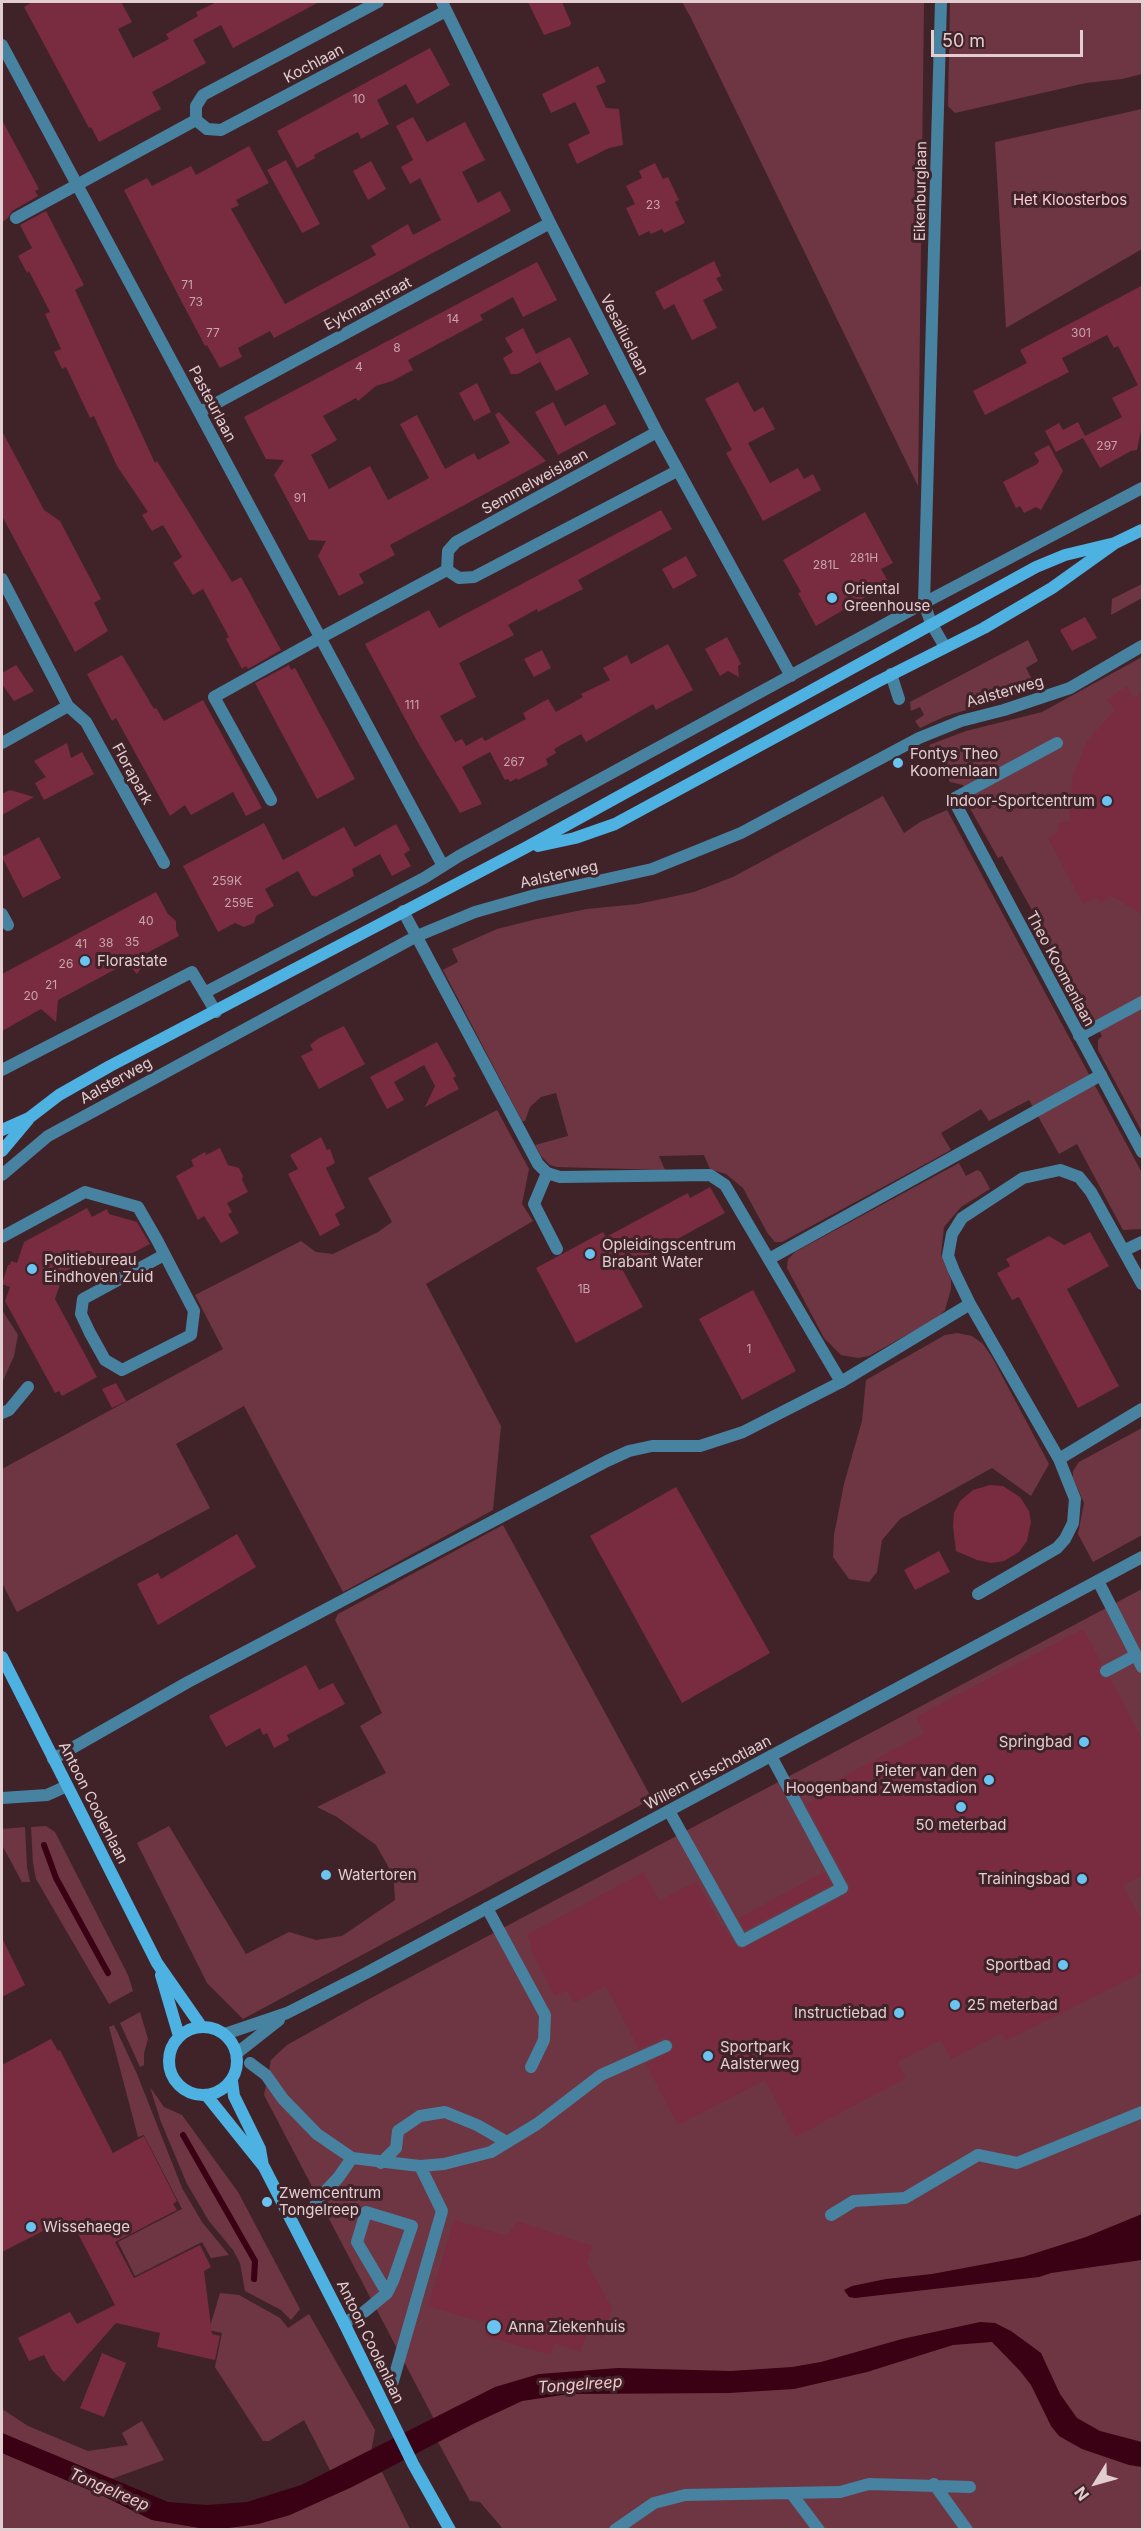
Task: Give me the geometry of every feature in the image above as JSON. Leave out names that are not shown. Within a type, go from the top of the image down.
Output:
[{"type":"main road","name":"Aalsterweg","points":[[525,848],[575,838],[615,824],[891,675],[984,628],[1052,588],[1115,543],[1143,530]]},
{"type":"main road","name":"Aalsterweg","points":[[2,1151],[30,1118],[59,1095],[110,1066],[525,848],[1036,567],[1065,555],[1115,543]]},
{"type":"main road","name":"Aalsterweg","points":[[2,1130],[30,1118]]},
{"type":"main road","name":"Antoon Coolenlaan","points":[[2,1657],[157,1963],[201,2026]]},
{"type":"main road","name":"Antoon Coolenlaan","points":[[157,1963],[179,2036]]},
{"type":"main road","points":[[201,2026],[210,2027],[225,2034],[237,2053],[236,2072],[232,2080],[217,2093],[207,2096],[186,2092],[172,2076],[169,2055],[179,2036],[189,2029],[201,2026]]},
{"type":"main road","name":"Antoon Coolenlaan","points":[[232,2080],[234,2096],[260,2149],[264,2167]]},
{"type":"main road","name":"Antoon Coolenlaan","points":[[207,2096],[264,2167],[413,2464],[450,2529]]},
{"type":"street","name":"Kochlaan","points":[[378,2],[203,95],[196,106],[196,120],[207,129],[221,130],[444,6]]},
{"type":"street","name":"Eikenburglaan","points":[[924,603],[941,2]]},
{"type":"street","name":"Vesaliuslaan","points":[[444,6],[550,223],[677,471],[791,676]]},
{"type":"street","name":"Pasteurlaan","points":[[2,45],[443,866]]},
{"type":"street","points":[[16,218],[196,120]]},
{"type":"street","name":"Eykmanstraat","points":[[200,412],[550,223]]},
{"type":"street","name":"Semmelweislaan","points":[[447,570],[448,551],[456,542],[657,432]]},
{"type":"street","points":[[271,800],[214,696],[447,570],[459,578],[474,577],[677,471]]},
{"type":"street","points":[[206,992],[424,878],[924,603],[1143,488]]},
{"type":"street","name":"Florapark","points":[[2,579],[68,706],[86,722],[164,863]]},
{"type":"street","points":[[924,603],[945,647]]},
{"type":"street","name":"Aalsterweg","points":[[2,1175],[48,1136],[417,936],[475,912],[515,900],[662,865],[741,833],[919,738],[961,721],[1004,711],[1070,688],[1143,646]]},
{"type":"street","points":[[891,675],[898,699]]},
{"type":"street","points":[[2,743],[68,706]]},
{"type":"street","name":"Theo Koomenlaan","points":[[1057,743],[953,798],[1143,1152]]},
{"type":"street","points":[[403,911],[538,1164],[547,1173],[560,1177],[710,1175],[725,1185],[841,1382]]},
{"type":"street","points":[[2,1070],[192,972],[216,1012]]},
{"type":"street","points":[[1079,1036],[1143,1002]]},
{"type":"street","points":[[769,1259],[1101,1075]]},
{"type":"street","points":[[978,1594],[1057,1548],[1065,1539],[1073,1523],[1075,1499],[1059,1459],[970,1304],[948,1257],[952,1234],[962,1218],[1023,1178],[1060,1170],[1078,1177],[1091,1192],[1143,1284]]},
{"type":"street","points":[[547,1173],[534,1204],[557,1249]]},
{"type":"street","points":[[2,1236],[85,1192],[138,1207],[164,1254],[194,1311],[191,1335],[122,1370],[105,1360],[90,1334],[81,1314],[83,1299],[164,1254]]},
{"type":"street","points":[[1125,1250],[1143,1242]]},
{"type":"street","points":[[53,1759],[188,1682],[607,1461],[629,1451],[652,1446],[700,1446],[743,1432],[841,1382],[970,1304]]},
{"type":"street","points":[[2,1413],[9,1410],[28,1387]]},
{"type":"street","points":[[1059,1459],[1143,1409]]},
{"type":"street","name":"Willem Elsschotlaan","points":[[225,2034],[287,2013],[1143,1557]]},
{"type":"street","points":[[1098,1581],[1143,1667]]},
{"type":"street","points":[[1106,1671],[1136,1655]]},
{"type":"street","points":[[669,1811],[742,1941],[842,1888],[771,1756]]},
{"type":"street","points":[[2,1798],[47,1795],[67,1786]]},
{"type":"street","points":[[487,1908],[545,2015],[544,2040],[531,2067]]},
{"type":"street","name":"Willem Elsschotlaan","points":[[237,2053],[287,2013]]},
{"type":"street","points":[[250,2062],[266,2074],[283,2099],[317,2134],[352,2158],[420,2166],[444,2164],[491,2152],[537,2124],[601,2075],[666,2046]]},
{"type":"street","points":[[381,2163],[396,2148],[398,2131],[420,2116],[445,2112],[477,2125],[506,2141]]},
{"type":"street","points":[[831,2215],[854,2201],[905,2198],[978,2156],[1017,2163],[1143,2112]]},
{"type":"street","points":[[312,2212],[318,2199],[338,2178],[352,2158]]},
{"type":"street","points":[[393,2381],[442,2211],[420,2166]]},
{"type":"street","points":[[344,2323],[364,2312],[387,2294],[412,2226],[366,2212],[357,2242],[387,2294]]},
{"type":"street","points":[[615,2529],[654,2504],[668,2498],[719,2493],[840,2492],[869,2484],[934,2484],[970,2487]]},
{"type":"street","points":[[934,2484],[967,2529]]},
{"type":"street","points":[[791,2493],[819,2529]]},
{"type":"green space","points":[[682,2],[924,2],[918,486],[690,16]]},
{"type":"green space","points":[[950,2],[1142,2],[1142,74],[1086,83],[955,113],[948,106]]},
{"type":"green space","name":"Het Kloosterbos","points":[[1142,109],[1142,249],[1006,328],[995,142]]},
{"type":"green space","points":[[1142,584],[1142,598],[1111,615],[1112,599]]},
{"type":"green space","points":[[1028,640],[1038,661],[1026,668],[1037,689],[946,716],[920,728],[915,721],[924,715],[920,707],[911,711],[910,702]]},
{"type":"green space","points":[[1142,657],[1142,1132],[1098,1050],[1098,1040],[1102,1036],[1089,1012],[1078,1008],[1038,935],[1044,932],[1002,856],[998,858],[968,805],[972,803],[963,785],[950,782],[929,745],[966,731],[1042,712]]},
{"type":"green space","points":[[883,796],[904,833],[920,822],[947,810],[1142,1173],[1142,1229],[1123,1230],[1077,1144],[1059,1154],[1029,1100],[989,1121],[981,1109],[941,1133],[951,1150],[782,1242],[775,1242],[768,1234],[743,1188],[726,1174],[710,1169],[704,1155],[659,1156],[665,1170],[557,1167],[550,1165],[541,1156],[535,1145],[568,1136],[556,1093],[541,1097],[530,1107],[525,1121],[522,1121],[443,970],[458,962],[452,949],[497,929],[537,919],[587,909],[638,904],[694,892],[733,877]]},
{"type":"green space","points":[[497,1110],[529,1169],[522,1204],[533,1221],[426,1284],[501,1426],[493,1510],[343,1592],[244,1406],[176,1444],[210,1508],[17,1612],[2,1583],[2,1469],[223,1349],[195,1295],[301,1241],[316,1252],[333,1254],[378,1232],[392,1222],[368,1178]]},
{"type":"green space","points":[[959,1163],[966,1176],[977,1170],[981,1172],[990,1189],[961,1207],[944,1227],[941,1255],[951,1280],[945,1310],[937,1318],[869,1356],[858,1358],[841,1355],[824,1338],[787,1268],[788,1259],[795,1252]]},
{"type":"green space","points":[[2,1310],[18,1335],[14,1356],[2,1383]]},
{"type":"green space","points":[[957,1333],[972,1336],[983,1344],[1049,1464],[1031,1496],[992,1468],[900,1519],[882,1540],[877,1572],[869,1582],[849,1579],[833,1557],[834,1535],[844,1484],[862,1421],[866,1380],[945,1335]]},
{"type":"green space","points":[[1142,1428],[1142,1535],[1093,1562],[1078,1534],[1084,1503],[1073,1478],[1073,1471],[1079,1462]]},
{"type":"green space","points":[[503,1525],[652,1799],[243,2019],[207,1983],[137,1843],[169,1826],[246,1954],[289,1932],[316,1940],[342,1936],[395,1900],[394,1884],[388,1866],[376,1845],[337,1817],[317,1807],[386,1773],[360,1726],[382,1713],[335,1620],[338,1614]]},
{"type":"green space","name":"Sportpark Aalsterweg","points":[[1142,1589],[1142,2529],[503,2529],[480,2502],[470,2501],[438,2442],[444,2438],[264,2095],[271,2060],[287,2045],[371,1998]]},
{"type":"green space","points":[[46,1826],[55,1832],[128,1975],[133,1991],[109,2004],[36,1879],[31,1827]]},
{"type":"green space","points":[[25,1827],[30,1882],[22,1882],[2,1845],[2,1829]]},
{"type":"green space","points":[[140,2012],[148,2039],[144,2053],[144,2065],[140,2067],[120,2023]]},
{"type":"green space","points":[[114,2025],[137,2074],[182,2188],[202,2222],[229,2255],[211,2258],[202,2242],[135,2276],[118,2242],[182,2209],[144,2135],[138,2137],[109,2027]]},
{"type":"green space","points":[[150,2087],[164,2107],[182,2115],[238,2192],[300,2309],[291,2320],[281,2310],[245,2291],[240,2263],[233,2250],[209,2221],[187,2184],[161,2122]]},
{"type":"green space","points":[[220,2293],[239,2295],[280,2318],[288,2328],[309,2314],[375,2430],[371,2452],[331,2472],[304,2420],[269,2441],[263,2441],[215,2367],[222,2333],[209,2330]]},
{"type":"green space","points":[[2,2409],[28,2426],[88,2451],[128,2445],[122,2433],[142,2421],[164,2460],[111,2479],[2,2433]]},
{"type":"green space","points":[[2,2453],[101,2495],[152,2520],[206,2529],[2,2529]]},
{"type":"green space","points":[[382,2472],[410,2529],[206,2529],[258,2524],[289,2515]]},
{"type":"water","points":[[1142,2214],[1142,2260],[1051,2273],[1039,2277],[855,2298],[849,2297],[844,2290],[852,2286],[886,2279],[932,2274],[1023,2257],[1086,2237]]},
{"type":"water","name":"Tongelreep","points":[[980,2322],[995,2323],[1011,2331],[1041,2353],[1060,2394],[1077,2418],[1100,2431],[1142,2442],[1142,2467],[1129,2465],[1082,2449],[1059,2436],[1051,2426],[1031,2385],[992,2342],[953,2345],[867,2372],[794,2389],[729,2393],[569,2394],[522,2401],[352,2487],[290,2515],[258,2524],[229,2528],[206,2529],[152,2520],[101,2495],[2,2453],[2,2433],[168,2502],[207,2505],[247,2502],[301,2485],[495,2387],[539,2374],[618,2368],[731,2371],[792,2367],[821,2362],[902,2339]]},
{"type":"building","points":[[32,2],[121,2],[132,22],[118,29],[133,58],[169,39],[166,34],[198,16],[196,12],[217,2],[319,2],[233,48],[221,25],[193,40],[206,63],[152,92],[161,109],[99,142],[91,127],[89,128],[24,7]]},
{"type":"building","points":[[528,2],[562,2],[571,23],[570,26],[544,35]]},
{"type":"building","points":[[430,48],[450,85],[417,104],[406,84],[377,100],[389,124],[361,139],[358,132],[314,155],[315,158],[297,168],[277,131]]},
{"type":"building","points":[[598,66],[606,82],[596,86],[606,108],[619,109],[623,145],[609,148],[577,164],[568,144],[590,133],[575,102],[551,113],[542,94]]},
{"type":"building","points":[[413,117],[427,142],[465,122],[485,160],[462,172],[478,203],[500,191],[511,211],[274,338],[270,331],[238,348],[242,357],[220,368],[207,345],[205,346],[124,190],[147,178],[152,186],[191,166],[196,175],[249,146],[269,183],[236,200],[239,205],[231,209],[285,304],[376,255],[371,246],[408,224],[413,235],[441,220],[420,178],[410,184],[401,167],[413,160],[396,126]]},
{"type":"building","points":[[2,120],[39,189],[35,191],[38,196],[12,211],[2,222]]},
{"type":"building","points":[[286,160],[320,224],[302,233],[267,170]]},
{"type":"building","points":[[371,161],[386,189],[368,200],[353,171]]},
{"type":"building","points":[[655,163],[663,179],[668,177],[679,200],[675,202],[685,223],[664,233],[662,229],[651,234],[649,231],[639,236],[626,208],[635,204],[626,186],[642,178],[639,171]]},
{"type":"building","points":[[46,211],[84,285],[75,290],[155,463],[157,461],[232,582],[241,577],[281,650],[248,669],[246,666],[242,669],[226,639],[229,637],[203,589],[193,595],[173,563],[182,557],[163,525],[152,531],[142,515],[148,512],[117,466],[94,416],[90,418],[66,367],[62,369],[54,352],[61,349],[45,314],[50,312],[29,271],[27,273],[18,256],[32,248],[20,225]]},
{"type":"building","points":[[714,261],[721,276],[716,278],[723,290],[703,300],[717,328],[692,340],[674,304],[664,310],[655,292]]},
{"type":"building","points":[[537,262],[557,300],[523,317],[513,297],[480,315],[483,320],[408,360],[413,370],[376,386],[358,401],[356,398],[323,416],[337,440],[311,455],[329,489],[370,466],[388,500],[429,478],[400,424],[417,415],[445,469],[474,453],[478,460],[510,443],[495,415],[499,412],[546,461],[390,545],[395,555],[359,574],[364,583],[339,596],[318,556],[326,541],[309,540],[274,475],[284,460],[266,459],[244,417]]},
{"type":"building","points":[[1143,285],[1143,421],[1137,450],[1100,468],[1083,438],[1056,452],[1045,431],[1059,423],[1063,430],[1078,422],[1085,436],[1122,417],[1112,398],[1138,385],[1118,346],[1114,348],[1107,335],[1062,358],[1069,372],[985,415],[973,391],[1027,363],[1020,350]]},
{"type":"building","points":[[523,328],[540,362],[518,374],[511,374],[503,358],[513,352],[505,338]]},
{"type":"building","points":[[570,337],[589,374],[556,391],[536,354]]},
{"type":"building","points":[[738,382],[754,412],[763,407],[775,429],[748,443],[770,483],[798,468],[804,479],[813,474],[821,490],[763,521],[726,453],[732,450],[705,399]]},
{"type":"building","points":[[477,383],[491,412],[474,421],[459,393]]},
{"type":"building","points":[[553,402],[565,426],[605,404],[616,424],[558,455],[535,412]]},
{"type":"building","points":[[2,431],[44,510],[60,521],[101,599],[94,603],[108,631],[75,652],[2,516]]},
{"type":"building","points":[[1049,445],[1063,471],[1041,510],[1036,507],[1024,513],[1020,506],[1016,508],[1003,482],[1037,464],[1039,461],[1034,453]]},
{"type":"building","points":[[661,510],[672,529],[578,580],[583,589],[538,612],[537,609],[508,625],[514,635],[459,663],[476,697],[440,716],[455,742],[462,739],[466,746],[482,737],[485,741],[526,719],[523,713],[548,699],[556,712],[583,697],[581,694],[610,680],[603,668],[627,655],[631,664],[668,644],[693,690],[656,710],[653,704],[586,742],[581,734],[554,749],[556,753],[546,759],[548,765],[518,780],[517,778],[510,782],[508,779],[505,780],[490,752],[462,767],[482,804],[460,813],[417,741],[365,644],[429,610],[439,628]]},
{"type":"building","points":[[865,512],[893,563],[881,569],[889,583],[816,626],[783,560]]},
{"type":"building","points":[[686,556],[697,576],[673,589],[662,569]]},
{"type":"building","points":[[1085,617],[1097,638],[1072,651],[1060,630]]},
{"type":"building","points":[[727,637],[741,664],[738,666],[739,677],[728,671],[720,676],[705,649]]},
{"type":"building","points":[[542,650],[551,668],[534,677],[524,659]]},
{"type":"building","points":[[122,655],[154,709],[156,708],[164,721],[203,700],[262,808],[246,816],[233,792],[191,815],[185,805],[170,816],[116,718],[112,721],[87,674]]},
{"type":"building","points":[[16,665],[34,691],[14,701],[2,684],[2,673]]},
{"type":"building","points":[[289,665],[291,670],[295,668],[355,779],[317,799],[255,683]]},
{"type":"building","name":"Indoor-Sportcentrum","points":[[1127,686],[1133,698],[1143,693],[1143,915],[1110,895],[1101,904],[1096,897],[1083,904],[1048,838],[1059,832],[1058,823],[1070,821],[1072,779],[1087,741],[1115,710],[1107,700]]},
{"type":"building","points":[[67,743],[71,758],[82,752],[94,774],[44,800],[35,783],[46,777],[34,761]]},
{"type":"building","points":[[10,790],[34,797],[2,815],[2,794]]},
{"type":"building","points":[[264,823],[283,860],[344,827],[355,847],[396,824],[410,850],[404,854],[411,866],[392,876],[380,854],[352,869],[354,876],[315,897],[312,896],[298,871],[265,889],[274,906],[256,916],[254,923],[244,927],[235,923],[218,932],[183,866]]},
{"type":"building","points":[[39,837],[61,878],[23,898],[2,857]]},
{"type":"building","name":"Florastate","points":[[156,892],[168,914],[176,921],[179,936],[145,954],[143,965],[137,974],[127,963],[58,1000],[56,1022],[41,1009],[2,1031],[2,974]]},
{"type":"building","points":[[344,1026],[365,1064],[319,1089],[301,1056],[313,1050],[310,1045],[319,1038]]},
{"type":"building","points":[[437,1042],[456,1076],[453,1078],[459,1089],[425,1107],[435,1086],[424,1065],[394,1082],[404,1100],[387,1109],[370,1077]]},
{"type":"building","points":[[321,1137],[327,1150],[330,1149],[335,1163],[326,1168],[345,1208],[335,1214],[340,1225],[320,1236],[288,1174],[298,1169],[290,1155]]},
{"type":"building","points":[[220,1148],[228,1165],[239,1168],[248,1192],[227,1203],[232,1212],[228,1214],[239,1233],[221,1243],[204,1216],[198,1220],[176,1176],[194,1166],[191,1160],[205,1152],[206,1155]]},
{"type":"building","points":[[710,1187],[725,1213],[622,1269],[643,1307],[576,1343],[536,1268],[603,1232],[606,1237],[688,1193],[690,1198]]},
{"type":"building","points":[[87,1208],[92,1217],[107,1209],[109,1214],[137,1222],[150,1244],[100,1270],[93,1256],[64,1272],[55,1299],[97,1377],[62,1396],[59,1391],[55,1393],[5,1301],[10,1287],[2,1284],[8,1265],[11,1261],[17,1263],[24,1242]]},
{"type":"building","points":[[1090,1232],[1109,1266],[1067,1289],[1119,1386],[1078,1408],[1019,1297],[1012,1300],[997,1273],[1010,1266],[1006,1259],[1049,1236],[1064,1245]]},
{"type":"building","points":[[753,1290],[796,1371],[742,1400],[699,1319]]},
{"type":"building","points":[[116,1383],[126,1401],[112,1408],[102,1389]]},
{"type":"building","points":[[990,1485],[1003,1486],[1020,1497],[1029,1511],[1031,1522],[1027,1541],[1019,1552],[1004,1561],[991,1563],[956,1551],[953,1526],[954,1513],[960,1501],[973,1490]]},
{"type":"building","points":[[676,1487],[770,1653],[682,1703],[590,1536]]},
{"type":"building","points":[[237,1534],[256,1567],[158,1625],[137,1584],[158,1573],[161,1579]]},
{"type":"building","points":[[939,1551],[950,1572],[915,1590],[904,1570]]},
{"type":"building","points":[[1083,1629],[1102,1664],[1099,1667],[1099,1674],[1102,1678],[1110,1678],[1143,1741],[1143,1875],[1123,1885],[1143,1924],[1143,1972],[1006,2041],[1002,2033],[951,2059],[941,2040],[897,2062],[906,2078],[795,2137],[765,2080],[678,2125],[646,2064],[672,2051],[674,2046],[671,2040],[663,2038],[639,2049],[606,1986],[574,2003],[567,1990],[555,1996],[530,1949],[532,1947],[527,1935],[644,1872],[659,1901],[697,1881],[722,1927],[724,1926],[735,1945],[741,1949],[846,1895],[850,1889],[849,1884],[806,1804],[831,1791],[828,1785],[925,1733],[916,1717]]},
{"type":"building","points":[[306,1665],[319,1690],[333,1683],[345,1704],[287,1735],[289,1740],[274,1748],[267,1733],[263,1735],[260,1728],[226,1747],[209,1716]]},
{"type":"building","points":[[824,1872],[831,1885],[745,1930],[739,1918]]},
{"type":"building","points":[[2,1938],[25,1985],[2,1997]]},
{"type":"building","name":"Wissehaege","points":[[51,2039],[58,2051],[60,2050],[113,2153],[144,2136],[177,2201],[173,2204],[177,2210],[115,2242],[134,2278],[200,2245],[211,2267],[204,2271],[212,2334],[220,2336],[215,2360],[157,2347],[160,2333],[116,2323],[64,2382],[52,2370],[44,2355],[29,2361],[18,2338],[70,2312],[77,2324],[115,2305],[72,2222],[47,2235],[45,2230],[2,2252],[2,2065]]},
{"type":"building","points":[[454,2220],[507,2236],[517,2221],[592,2246],[587,2263],[612,2308],[602,2338],[587,2333],[581,2352],[554,2343],[551,2355],[485,2336],[489,2324],[428,2306]]},
{"type":"building","points":[[102,2353],[126,2363],[104,2417],[80,2408]]},
{"type":"waterway","points":[[44,1845],[56,1878],[108,1973]]},
{"type":"waterway","points":[[183,2135],[255,2261],[254,2279]]},
{"type":"place","name":"Oriental Greenhouse","points":[[832,598]]},
{"type":"place","name":"Fontys Theo Koomenlaan","points":[[898,763]]},
{"type":"place","name":"Indoor-Sportcentrum","points":[[1107,801]]},
{"type":"place","name":"Florastate","points":[[85,961]]},
{"type":"place","name":"Opleidingscentrum Brabant Water","points":[[590,1254]]},
{"type":"place","name":"Politiebureau Eindhoven Zuid","points":[[32,1269]]},
{"type":"place","name":"Springbad","points":[[1084,1742]]},
{"type":"place","name":"Pieter van den Hoogenband Zwemstadion","points":[[989,1780]]},
{"type":"place","name":"50 meterbad","points":[[961,1807]]},
{"type":"place","name":"Watertoren","points":[[326,1875]]},
{"type":"place","name":"Trainingsbad","points":[[1082,1879]]},
{"type":"place","name":"Sportbad","points":[[1063,1965]]},
{"type":"place","name":"25 meterbad","points":[[955,2005]]},
{"type":"place","name":"Instructiebad","points":[[899,2013]]},
{"type":"place","name":"Sportpark Aalsterweg","points":[[708,2056]]},
{"type":"place","name":"Zwemcentrum Tongelreep","points":[[267,2202]]},
{"type":"place","name":"Wissehaege","points":[[31,2227]]},
{"type":"place","name":"Anna Ziekenhuis","points":[[494,2327]]}]
